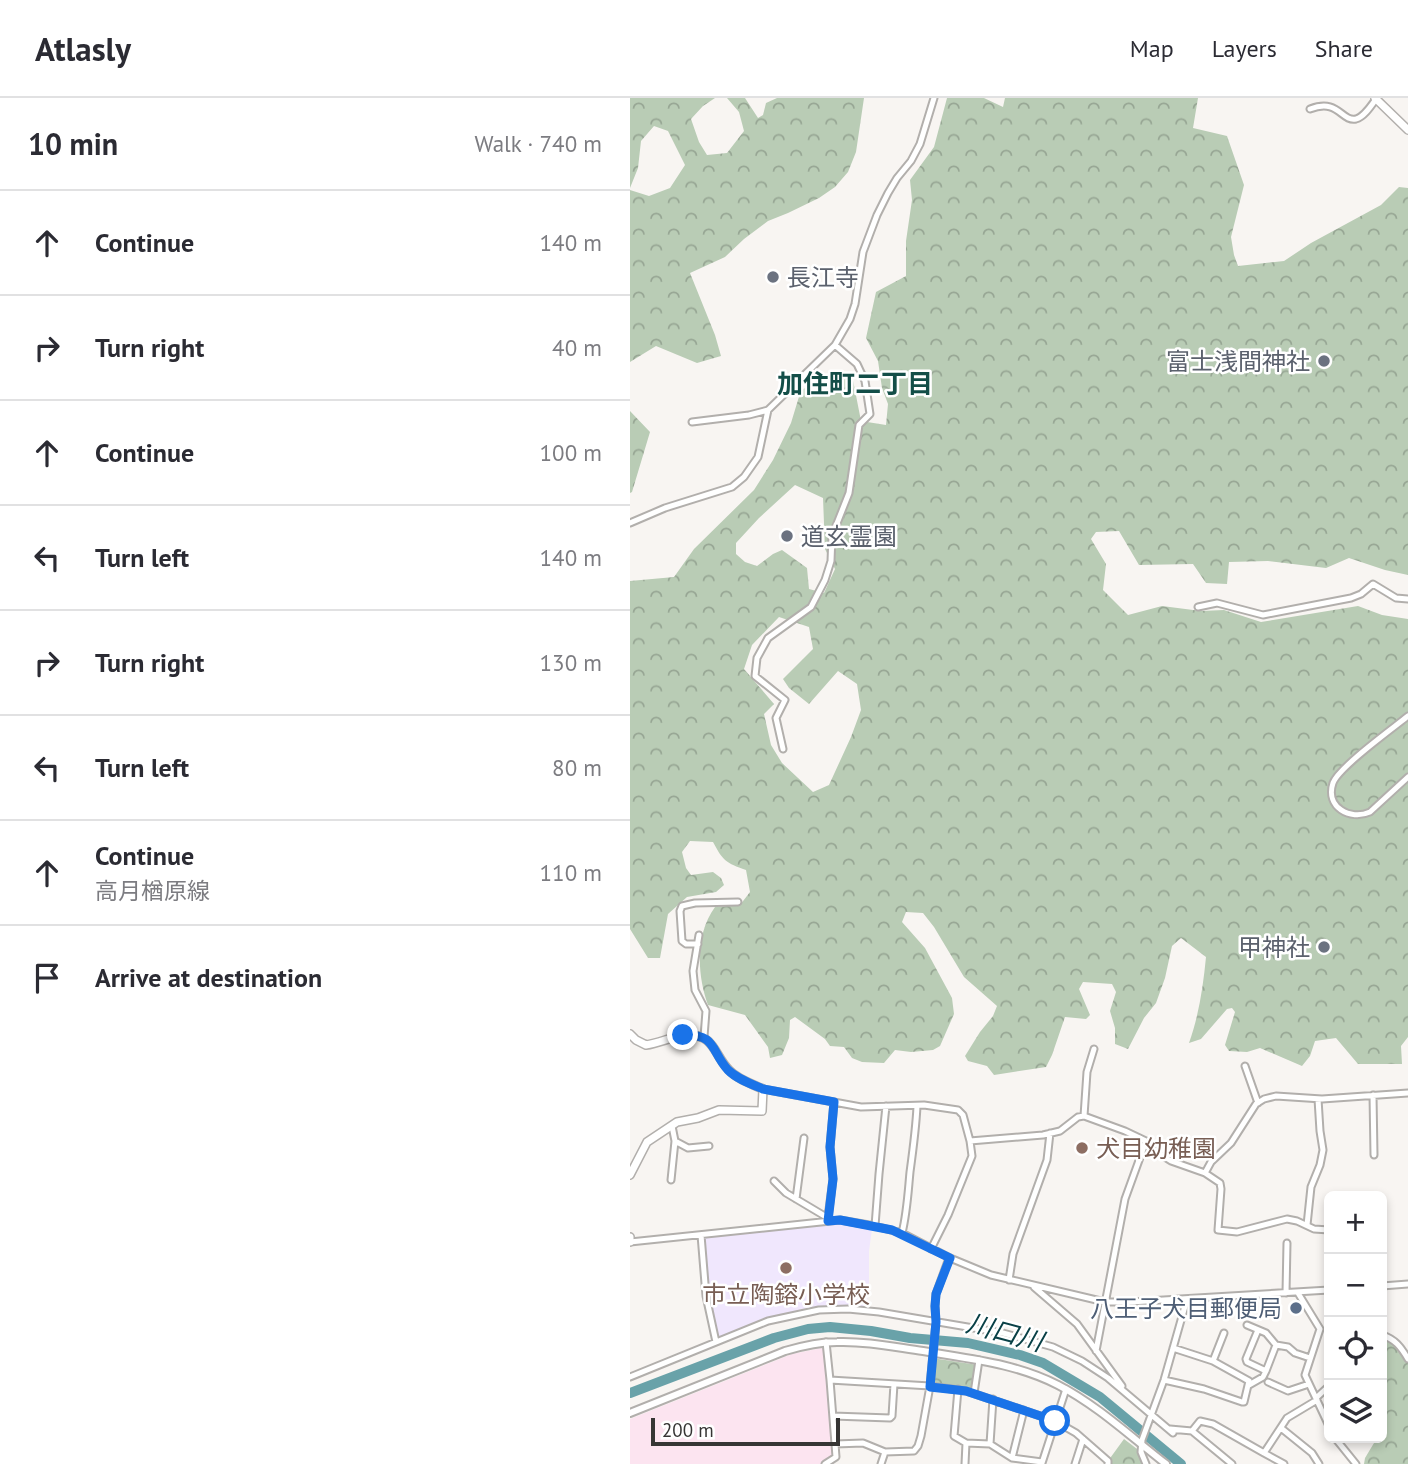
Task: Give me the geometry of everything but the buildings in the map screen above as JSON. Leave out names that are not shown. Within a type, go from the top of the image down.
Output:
[{"type":"main road","points":[[1376,99],[1408,130]]},
{"type":"main road","points":[[630,1034],[646,1045],[683,1035],[704,1037],[732,1073],[763,1089],[762,1111],[719,1110],[698,1118],[681,1120],[651,1138],[630,1175]]},
{"type":"street","points":[[692,422],[768,410],[835,345],[855,304],[863,252],[877,215],[920,144],[934,98]]},
{"type":"street","points":[[1310,109],[1320,104],[1334,106],[1353,120],[1364,114],[1376,99]]},
{"type":"street","points":[[783,748],[776,718],[785,700],[755,676],[757,658],[768,638],[811,607],[825,580],[831,561],[832,536],[849,493],[859,425],[870,414],[865,380],[857,364],[835,345]]},
{"type":"street","points":[[630,523],[665,508],[732,487],[744,477],[758,457],[768,410]]},
{"type":"street","points":[[1198,607],[1217,603],[1267,615],[1351,598],[1373,584],[1396,598],[1408,599]]},
{"type":"street","points":[[1408,716],[1341,771],[1331,792],[1342,811],[1363,816],[1408,777]]},
{"type":"street","points":[[698,944],[686,944],[682,941],[682,906],[738,902]]},
{"type":"street","points":[[699,935],[693,971],[695,990],[706,1011],[704,1037]]},
{"type":"street","points":[[1084,1116],[1087,1072],[1094,1049]]},
{"type":"street","points":[[1245,1066],[1258,1103]]},
{"type":"street","points":[[763,1089],[861,1107],[917,1106],[958,1110],[963,1115],[971,1141],[972,1156]]},
{"type":"street","points":[[1205,1173],[1211,1161],[1231,1143],[1258,1103],[1264,1099],[1276,1096],[1318,1099],[1408,1093]]},
{"type":"street","points":[[1373,1095],[1374,1154]]},
{"type":"street","points":[[1307,1225],[1311,1187],[1323,1150],[1318,1099]]},
{"type":"street","points":[[828,1219],[833,1179],[830,1147],[834,1102]]},
{"type":"street","points":[[902,1233],[908,1210],[917,1106]]},
{"type":"street","points":[[875,1226],[886,1107]]},
{"type":"street","points":[[971,1141],[1060,1131],[1084,1116],[1146,1141],[1152,1149],[1171,1161],[1205,1173],[1220,1183],[1218,1230],[1237,1232],[1287,1219],[1314,1229],[1324,1230]]},
{"type":"street","points":[[671,1180],[675,1141],[672,1126]]},
{"type":"street","points":[[1009,1280],[1013,1254],[1047,1160],[1050,1133]]},
{"type":"street","points":[[932,1249],[975,1147],[984,1139]]},
{"type":"street","points":[[675,1141],[688,1148],[709,1146]]},
{"type":"street","points":[[1096,1351],[1125,1199],[1146,1141]]},
{"type":"street","points":[[796,1199],[802,1142]]},
{"type":"street","points":[[774,1181],[786,1193],[828,1219]]},
{"type":"street","points":[[630,1240],[701,1235],[828,1219],[902,1233],[976,1270],[1105,1302],[1324,1290]]},
{"type":"street","points":[[701,1235],[706,1296],[716,1342]]},
{"type":"street","points":[[1286,1293],[1287,1243]]},
{"type":"street","points":[[835,1444],[863,1443],[885,1452],[909,1452],[918,1446],[930,1387],[936,1294],[950,1258]]},
{"type":"street","points":[[1387,1286],[1408,1284]]},
{"type":"street","points":[[1033,1286],[1077,1324],[1126,1392]]},
{"type":"street","points":[[1298,1293],[1320,1329]]},
{"type":"street","points":[[1146,1464],[1140,1452],[1142,1443],[1164,1380],[1187,1298]]},
{"type":"street","points":[[630,1377],[768,1321],[819,1310],[878,1312],[1003,1333],[1047,1344],[1089,1365],[1126,1392],[1171,1431],[1192,1431],[1232,1464]]},
{"type":"street","points":[[1247,1325],[1266,1333],[1276,1345],[1288,1347],[1295,1353],[1310,1358]]},
{"type":"street","points":[[1320,1329],[1324,1328]]},
{"type":"street","points":[[1320,1329],[1305,1375],[1324,1416]]},
{"type":"street","points":[[1258,1330],[1245,1359],[1266,1371]]},
{"type":"street","points":[[1213,1362],[1224,1333]]},
{"type":"street","points":[[1387,1337],[1401,1347],[1408,1359]]},
{"type":"street","points":[[825,1464],[836,1457],[826,1342]]},
{"type":"street","points":[[630,1413],[785,1351],[826,1342],[854,1342],[932,1350],[1020,1369],[1041,1377],[1092,1406],[1166,1464]]},
{"type":"street","points":[[1249,1385],[1263,1377],[1276,1345]]},
{"type":"street","points":[[1164,1380],[1204,1389],[1242,1402],[1247,1397],[1250,1381],[1213,1362],[1172,1348]]},
{"type":"street","points":[[974,1393],[978,1360]]},
{"type":"street","points":[[830,1380],[974,1393],[1055,1421],[1083,1438],[1108,1464]]},
{"type":"street","points":[[1268,1382],[1288,1391],[1309,1384]]},
{"type":"street","points":[[833,1416],[890,1418],[894,1384]]},
{"type":"street","points":[[958,1390],[954,1436],[966,1443],[990,1444],[1012,1458],[1042,1463],[1066,1390]]},
{"type":"street","points":[[1264,1453],[1287,1418],[1324,1391]]},
{"type":"street","points":[[990,1444],[993,1399]]},
{"type":"street","points":[[1012,1458],[1024,1410]]},
{"type":"street","points":[[1192,1431],[1200,1421],[1213,1424],[1284,1464]]},
{"type":"street","points":[[1281,1428],[1312,1453],[1319,1464]]},
{"type":"street","points":[[1075,1464],[1083,1438]]},
{"type":"street","points":[[965,1464],[966,1443]]},
{"type":"street","points":[[1339,1443],[1356,1464]]},
{"type":"street","points":[[881,1464],[885,1452]]},
{"type":"street","points":[[1344,1464],[1352,1458]]},
{"type":"shaded area","name":"市立陶鎔小学校","points":[[837,1223],[872,1229],[866,1311],[819,1310],[780,1318],[716,1342],[706,1296],[701,1237]]},
{"type":"shaded area","points":[[827,1347],[836,1457],[825,1464],[630,1464],[630,1419],[792,1354]]},
{"type":"green space","points":[[630,98],[715,98],[691,119],[707,155],[727,153],[744,131],[739,112],[727,98],[745,98],[758,118],[763,115],[766,103],[777,98],[864,98],[856,152],[848,172],[835,187],[819,198],[768,221],[725,257],[690,273],[721,356],[697,363],[656,346],[630,362],[630,190],[649,196],[670,188],[685,165],[668,131],[654,126],[641,141],[638,168],[630,188]]},
{"type":"green space","points":[[947,98],[984,98],[1003,107],[1005,98],[1198,98],[1193,128],[1227,136],[1244,185],[1231,237],[1238,266],[1284,261],[1381,205],[1399,187],[1408,188],[1408,575],[1349,558],[1326,568],[1268,561],[1229,562],[1227,584],[1206,583],[1193,564],[1139,565],[1119,531],[1096,532],[1091,539],[1106,564],[1103,590],[1128,615],[1162,606],[1201,611],[1224,610],[1261,622],[1358,606],[1382,615],[1408,619],[1408,1037],[1401,1046],[1402,1064],[1358,1064],[1336,1038],[1315,1041],[1310,1056],[1302,1066],[1260,1048],[1247,1052],[1229,1051],[1225,1045],[1235,1012],[1232,1008],[1227,1009],[1201,1039],[1189,1043],[1200,1001],[1206,957],[1181,938],[1172,946],[1156,1003],[1144,1018],[1128,1049],[1115,1044],[1115,1028],[1110,1011],[1116,992],[1112,984],[1083,982],[1079,989],[1090,1015],[1086,1019],[1065,1017],[1046,1067],[994,1075],[987,1066],[968,1061],[965,1056],[997,1006],[964,977],[923,913],[906,912],[902,922],[925,948],[952,998],[954,1014],[940,1046],[933,1050],[911,1052],[895,1050],[884,1063],[862,1062],[852,1058],[844,1047],[830,1046],[825,1039],[795,1017],[790,1020],[789,1038],[782,1055],[770,1058],[768,1047],[745,1015],[708,1005],[700,968],[701,942],[709,918],[715,907],[740,905],[750,892],[746,870],[726,860],[713,842],[690,841],[682,852],[686,868],[691,875],[713,872],[721,878],[724,885],[716,892],[687,897],[668,914],[660,958],[648,958],[630,929],[630,581],[674,577],[694,549],[754,490],[773,460],[791,423],[801,390],[835,374],[852,375],[861,421],[886,425],[888,404],[882,388],[878,361],[866,338],[876,292],[906,276],[906,241],[912,200],[910,180],[934,147]],"holes":[[[795,485],[823,498],[825,549],[835,569],[824,593],[809,589],[807,568],[782,550],[757,566],[745,562],[736,554],[736,543]],[[779,617],[809,627],[813,649],[783,679],[789,688],[809,704],[838,671],[857,684],[861,710],[851,737],[829,785],[813,792],[782,763],[771,745],[764,714],[774,704],[744,669],[752,645]]]},
{"type":"green space","points":[[630,411],[650,432],[630,493]]},
{"type":"green space","points":[[1387,1342],[1398,1348],[1408,1363],[1408,1464],[1364,1464],[1374,1443],[1387,1443]]},
{"type":"green space","points":[[932,1358],[978,1365],[974,1393],[930,1386]]},
{"type":"green space","points":[[1124,1439],[1141,1452],[1144,1464],[1108,1464]]},
{"type":"waterway","name":"川口川","points":[[630,1393],[774,1338],[808,1329],[830,1327],[968,1343],[1043,1363],[1100,1397],[1181,1464]]},
{"type":"place","name":"長江寺","points":[[773,277]]},
{"type":"place","name":"富士浅間神社","points":[[1324,361]]},
{"type":"place","name":"道玄霊園","points":[[787,536]]},
{"type":"place","name":"甲神社","points":[[1324,947]]},
{"type":"place","name":"犬目幼稚園","points":[[1082,1148]]},
{"type":"place","name":"市立陶鎔小学校","points":[[786,1268]]},
{"type":"place","name":"八王子犬目郵便局","points":[[1296,1308]]},
{"type":"district","name":"加住町二丁目","points":[[855,383]]},
{"type":"route","points":[[683,1035],[704,1037],[729,1071],[753,1085],[834,1102],[830,1147],[833,1179],[828,1221],[840,1220],[902,1233],[950,1258],[936,1294],[930,1387],[966,1391],[1055,1421]]}]
